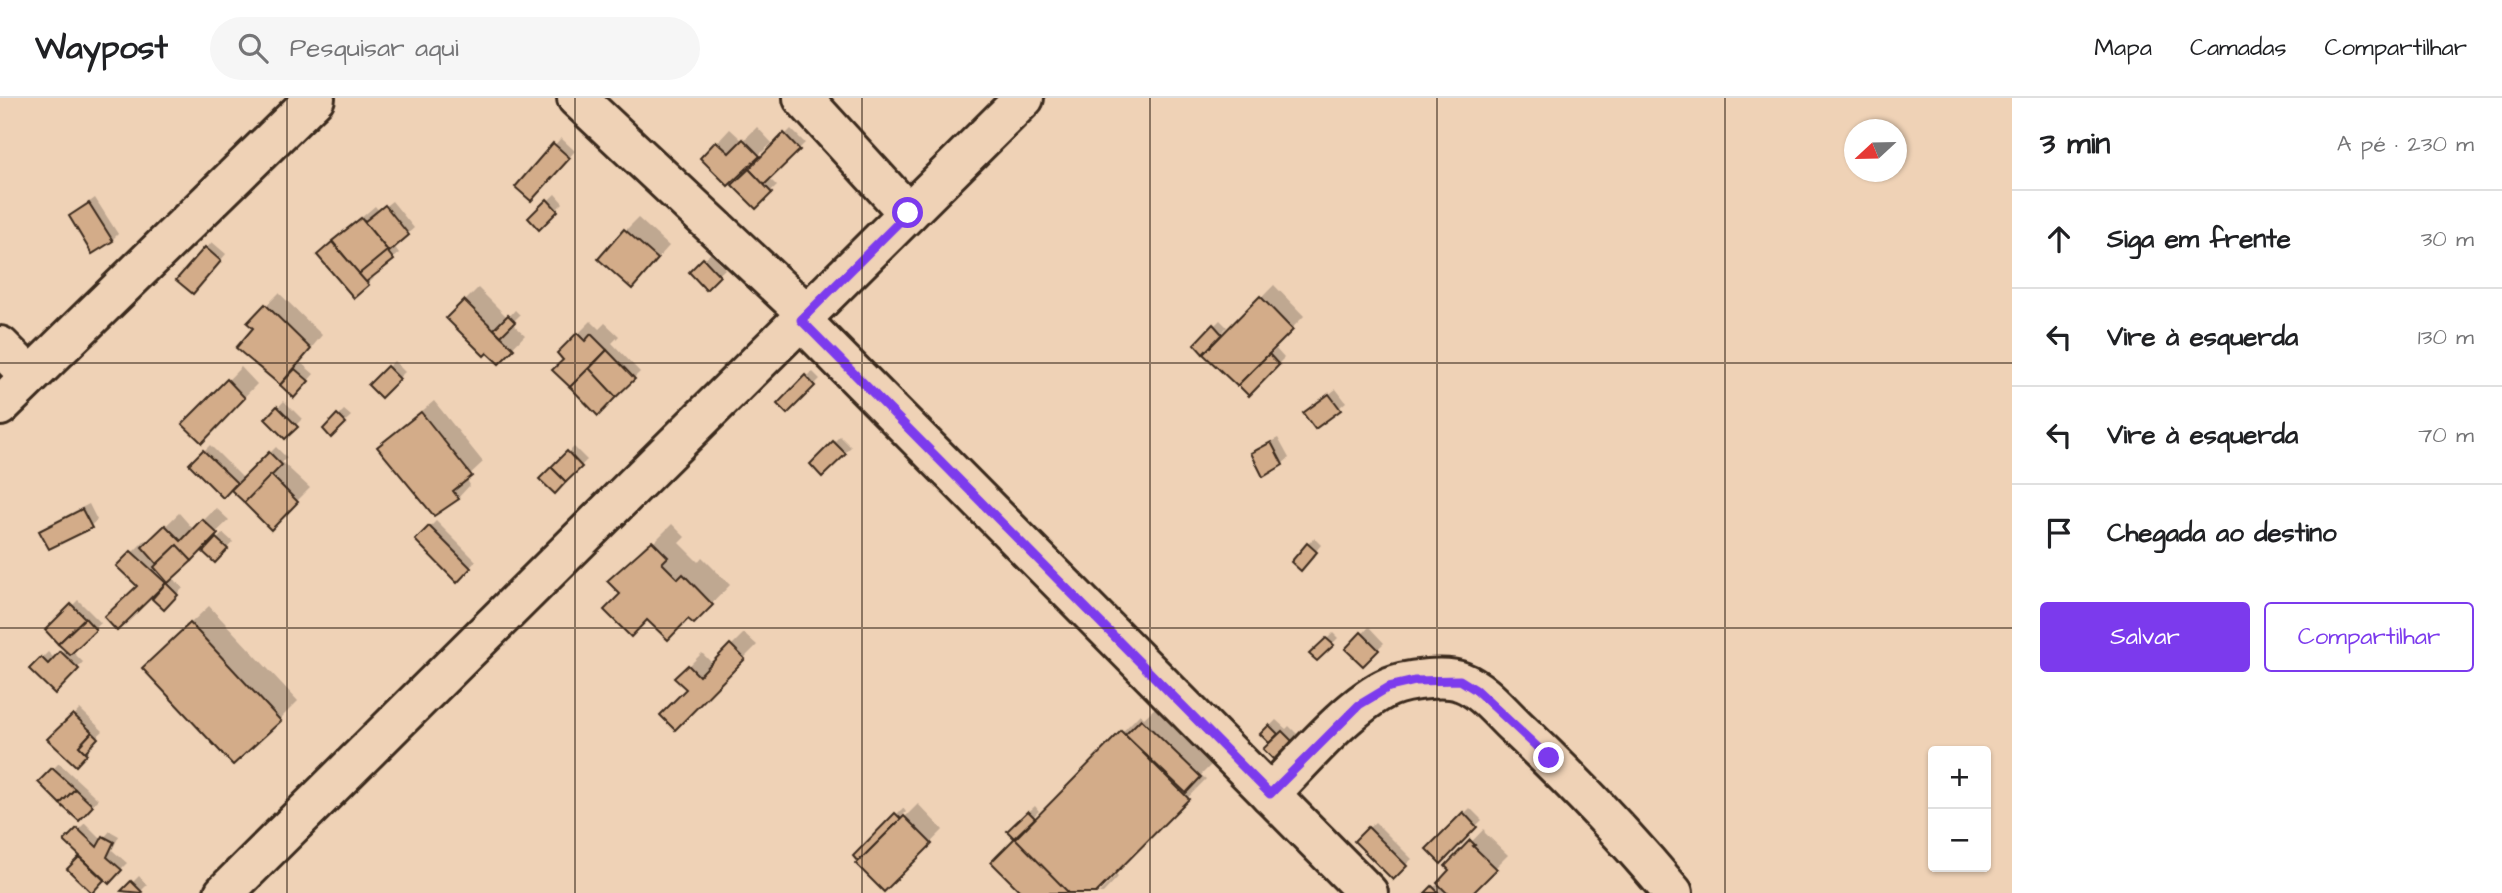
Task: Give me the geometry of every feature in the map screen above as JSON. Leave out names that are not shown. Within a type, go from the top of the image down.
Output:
[{"type":"street","points":[[0,406],[315,98]]},
{"type":"street","points":[[577,98],[804,317],[1368,893]]},
{"type":"street","points":[[803,98],[908,213]]},
{"type":"street","points":[[224,893],[1024,98]]},
{"type":"street","points":[[0,346],[30,376]]},
{"type":"street","points":[[1270,794],[1359,705],[1389,687],[1415,681],[1460,680],[1476,690],[1549,758],[1626,837],[1673,893]]},
{"type":"building","points":[[784,133],[800,150],[764,185],[749,169]]},
{"type":"building","points":[[743,139],[760,156],[728,186],[700,158],[716,141],[729,153]]},
{"type":"building","points":[[553,143],[570,158],[531,201],[515,187]]},
{"type":"building","points":[[749,169],[772,193],[756,209],[732,185]]},
{"type":"building","points":[[547,199],[558,211],[539,230],[528,218]]},
{"type":"building","points":[[89,203],[113,241],[92,254],[69,216]]},
{"type":"building","points":[[385,205],[409,235],[389,252],[364,222]]},
{"type":"building","points":[[361,218],[388,251],[359,274],[332,241]]},
{"type":"building","points":[[624,229],[658,259],[632,289],[598,259]]},
{"type":"building","points":[[332,242],[369,285],[354,298],[317,255]]},
{"type":"building","points":[[205,247],[221,261],[193,294],[176,280]]},
{"type":"building","points":[[387,251],[394,260],[366,282],[359,274]]},
{"type":"building","points":[[703,258],[720,276],[706,290],[689,272]]},
{"type":"building","points":[[1260,296],[1293,330],[1237,386],[1203,354]]},
{"type":"building","points":[[464,300],[514,349],[499,364],[487,353],[484,356],[446,318]]},
{"type":"building","points":[[265,304],[311,349],[280,385],[236,348],[253,328],[247,323]]},
{"type":"building","points":[[508,315],[515,322],[501,336],[494,329]]},
{"type":"building","points":[[1213,324],[1222,334],[1203,354],[1194,344]]},
{"type":"building","points":[[577,333],[585,341],[591,334],[607,350],[570,387],[552,370],[563,360],[557,353]]},
{"type":"building","points":[[607,350],[635,379],[616,397],[589,369]]},
{"type":"building","points":[[1269,354],[1279,365],[1249,396],[1238,385]]},
{"type":"building","points":[[387,366],[400,379],[381,398],[368,385]]},
{"type":"building","points":[[589,368],[616,397],[598,416],[570,387]]},
{"type":"building","points":[[295,369],[309,381],[294,398],[280,385]]},
{"type":"building","points":[[805,375],[815,386],[787,414],[777,404]]},
{"type":"building","points":[[227,379],[245,398],[202,443],[182,424]]},
{"type":"building","points":[[1329,394],[1341,410],[1315,429],[1303,413]]},
{"type":"building","points":[[277,406],[298,427],[285,439],[265,419]]},
{"type":"building","points":[[421,412],[472,476],[453,491],[459,499],[434,516],[377,447]]},
{"type":"building","points":[[337,414],[346,423],[331,438],[323,429]]},
{"type":"building","points":[[833,441],[846,454],[822,477],[810,464]]},
{"type":"building","points":[[1271,442],[1283,465],[1263,477],[1251,453]]},
{"type":"building","points":[[203,450],[237,483],[223,498],[189,464]]},
{"type":"building","points":[[567,451],[582,467],[566,482],[551,467]]},
{"type":"building","points":[[269,452],[282,465],[245,503],[231,490]]},
{"type":"building","points":[[551,467],[566,482],[555,494],[539,479]]},
{"type":"building","points":[[271,475],[298,502],[271,530],[244,503]]},
{"type":"building","points":[[82,509],[92,528],[49,549],[39,531]]},
{"type":"building","points":[[202,519],[218,534],[192,561],[176,546],[157,564],[142,547],[165,525],[181,541]]},
{"type":"building","points":[[429,526],[471,568],[457,583],[415,540]]},
{"type":"building","points":[[216,538],[228,549],[215,563],[203,552]]},
{"type":"building","points":[[652,541],[668,557],[662,563],[678,579],[683,574],[713,605],[694,624],[688,619],[668,640],[647,620],[631,637],[604,610],[620,594],[607,581]]},
{"type":"building","points":[[1307,543],[1317,552],[1301,571],[1291,562]]},
{"type":"building","points":[[177,545],[192,561],[168,583],[154,567]]},
{"type":"building","points":[[131,551],[166,583],[117,631],[104,617],[137,586],[116,566]]},
{"type":"building","points":[[166,583],[178,595],[164,610],[152,599]]},
{"type":"building","points":[[71,604],[85,618],[58,644],[45,630]]},
{"type":"building","points":[[85,618],[96,630],[70,655],[58,644]]},
{"type":"building","points":[[190,623],[281,721],[233,765],[142,668]]},
{"type":"building","points":[[1361,632],[1379,650],[1363,666],[1345,649]]},
{"type":"building","points":[[1326,638],[1334,645],[1317,661],[1309,654]]},
{"type":"building","points":[[730,644],[745,659],[675,730],[660,715],[686,689],[674,678],[688,665],[699,676]]},
{"type":"building","points":[[60,651],[79,669],[55,694],[29,669],[41,657],[48,664]]},
{"type":"building","points":[[73,714],[92,732],[79,746],[87,754],[76,766],[47,739]]},
{"type":"building","points":[[1141,719],[1201,777],[1186,793],[1125,735]]},
{"type":"building","points":[[1269,725],[1278,734],[1269,743],[1260,734]]},
{"type":"building","points":[[1121,731],[1189,799],[1096,893],[1067,893],[1014,840]]},
{"type":"building","points":[[1282,731],[1306,755],[1288,774],[1263,749]]},
{"type":"building","points":[[92,732],[98,738],[85,752],[79,746]]},
{"type":"building","points":[[52,768],[75,789],[60,804],[38,782]]},
{"type":"building","points":[[75,789],[93,806],[79,821],[60,804]]},
{"type":"building","points":[[1028,811],[1035,818],[1014,838],[1007,831]]},
{"type":"building","points":[[1463,812],[1477,827],[1441,864],[1426,849]]},
{"type":"building","points":[[895,813],[901,819],[858,862],[853,856]]},
{"type":"building","points":[[904,816],[932,844],[884,892],[856,864]]},
{"type":"building","points":[[1368,827],[1407,866],[1393,880],[1354,841]]},
{"type":"building","points":[[77,828],[97,847],[103,836],[114,842],[107,857],[122,870],[109,884],[64,841]]},
{"type":"building","points":[[1015,838],[1069,893],[1022,893],[991,862]]},
{"type":"building","points":[[1470,840],[1497,869],[1473,893],[1447,893],[1437,883],[1449,870],[1445,866]]},
{"type":"building","points":[[79,857],[104,880],[92,893],[67,869]]},
{"type":"building","points":[[131,881],[142,892],[141,893],[121,891]]},
{"type":"building","points":[[1432,886],[1439,893],[1425,893]]},
{"type":"route","points":[[908,213],[801,320],[1270,794],[1359,705],[1389,687],[1415,681],[1460,680],[1476,690],[1549,758]]}]
